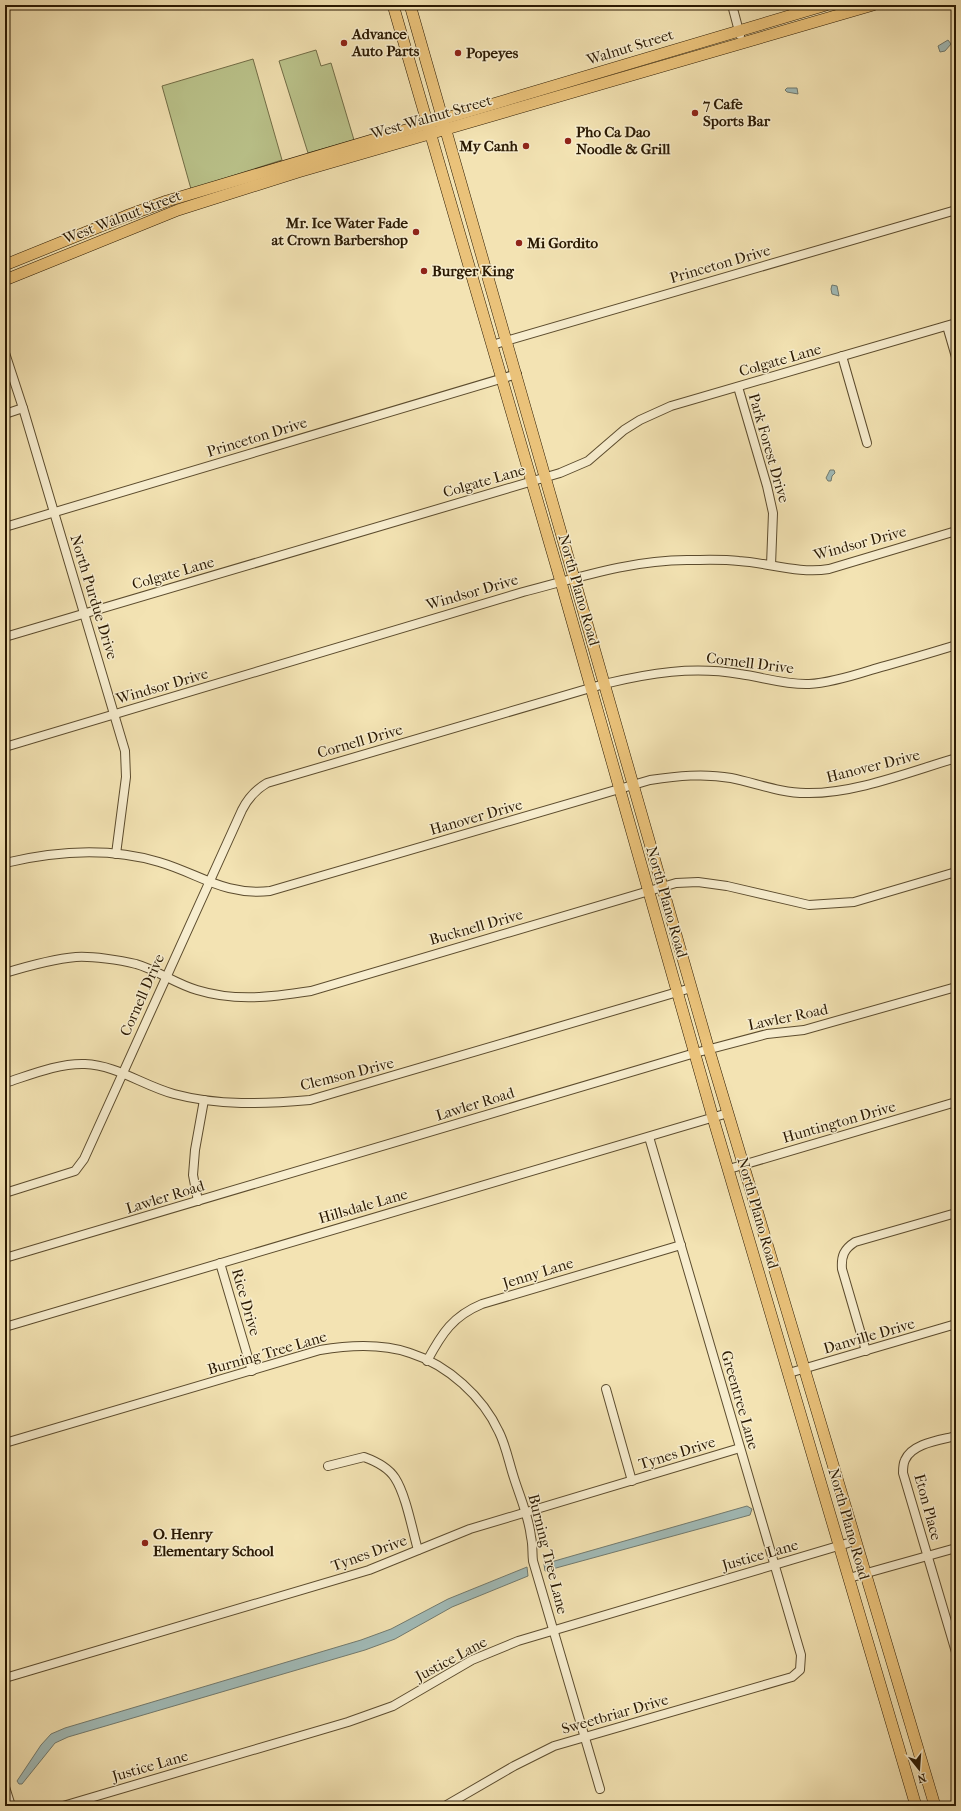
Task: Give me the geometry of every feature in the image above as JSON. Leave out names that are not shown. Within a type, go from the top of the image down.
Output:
[{"type":"main road","name":"North Plano Road","points":[[393,5],[532,481],[713,1118],[916,1806]]},
{"type":"main road","name":"North Plano Road","points":[[410,5],[508,341],[573,578],[634,785],[692,988],[708,1050],[744,1164],[864,1574],[935,1806]]},
{"type":"main road","name":"Walnut Street","points":[[444,124],[739,30],[826,5]]},
{"type":"main road","name":"West Walnut Street","points":[[5,265],[119,218],[167,201],[742,43],[849,8],[873,5]]},
{"type":"main road","name":"West Walnut Street","points":[[5,280],[178,210],[429,128]]},
{"type":"main road","points":[[473,224],[469,234],[462,241],[471,245],[490,281]]},
{"type":"street","points":[[732,5],[742,43]]},
{"type":"street","name":"Princeton Drive","points":[[492,345],[956,210]]},
{"type":"street","name":"Colgate Lane","points":[[5,637],[546,478],[588,461],[624,430],[655,412],[842,356],[956,324]]},
{"type":"street","points":[[947,326],[956,357]]},
{"type":"street","name":"North Purdue Drive","points":[[5,353],[23,408],[125,751],[126,777],[116,854]]},
{"type":"street","points":[[842,356],[867,442]]},
{"type":"street","name":"Princeton Drive","points":[[5,527],[517,374]]},
{"type":"street","name":"Park Forest Drive","points":[[738,387],[767,486],[773,513],[771,565]]},
{"type":"street","points":[[5,414],[23,408]]},
{"type":"street","name":"Windsor Drive","points":[[5,747],[573,578],[636,564],[684,560],[738,561],[814,571],[829,569],[956,531]]},
{"type":"street","name":"Cornell Drive","points":[[5,1193],[74,1171],[84,1158],[123,1074],[165,977],[247,800],[256,790],[267,783],[604,684],[663,671],[705,670],[738,673],[789,683],[809,684],[854,675],[956,645]]},
{"type":"street","name":"Hanover Drive","points":[[5,863],[34,856],[53,854],[86,852],[116,854],[158,862],[193,874],[209,883],[251,893],[270,891],[650,780],[682,775],[706,776],[730,778],[781,790],[804,793],[824,793],[846,790],[956,758]]},
{"type":"street","name":"Bucknell Drive","points":[[5,973],[42,962],[77,957],[136,964],[196,990],[222,996],[248,998],[273,997],[311,990],[676,883],[698,882],[727,886],[808,905],[854,902],[956,872]]},
{"type":"street","name":"Lawler Road","points":[[5,1258],[695,1053],[767,1034],[804,1030],[956,987]]},
{"type":"street","name":"Clemson Drive","points":[[5,1083],[68,1065],[85,1064],[102,1066],[173,1094],[204,1100],[255,1104],[310,1100],[692,988]]},
{"type":"street","points":[[198,1201],[193,1176],[195,1150],[204,1100]]},
{"type":"street","name":"Huntington Drive","points":[[729,1169],[956,1102]]},
{"type":"street","name":"Hillsdale Lane","points":[[5,1327],[728,1113]]},
{"type":"street","name":"Greentree Lane","points":[[649,1137],[801,1655],[800,1670]]},
{"type":"street","points":[[866,1351],[842,1269],[841,1262],[847,1247],[855,1242],[956,1213]]},
{"type":"street","name":"Jenny Lane","points":[[427,1361],[442,1334],[466,1311],[482,1304],[681,1245]]},
{"type":"street","name":"Rice Drive","points":[[220,1263],[252,1371]]},
{"type":"street","name":"Danville Drive","points":[[789,1373],[956,1324]]},
{"type":"street","name":"Burning Tree Lane","points":[[5,1443],[320,1350],[355,1345],[399,1350],[411,1353],[427,1361],[463,1383],[489,1414],[500,1432],[532,1537],[533,1561],[600,1789]]},
{"type":"street","points":[[606,1389],[632,1481]]},
{"type":"street","name":"Eton Place","points":[[956,1436],[920,1446],[910,1453],[905,1460],[903,1473],[956,1652]]},
{"type":"street","name":"Tynes Drive","points":[[5,1678],[369,1570],[470,1529],[740,1448]]},
{"type":"street","points":[[328,1466],[364,1457],[387,1468],[395,1477],[400,1489],[418,1550]]},
{"type":"street","name":"Justice Lane","points":[[63,1806],[363,1717],[410,1698],[472,1660],[518,1641],[855,1541]]},
{"type":"street","points":[[849,1578],[956,1548]]},
{"type":"street","name":"Sweetbriar Drive","points":[[445,1806],[514,1766],[554,1746],[792,1677],[800,1670]]},
{"type":"street","points":[[5,1787],[10,1806]]},
{"type":"green space","points":[[316,50],[321,66],[331,63],[354,140],[308,153],[279,61]]},
{"type":"green space","points":[[253,59],[282,160],[191,189],[162,86]]},
{"type":"water","points":[[948,40],[951,44],[945,51],[940,52],[938,46]]},
{"type":"water","points":[[787,88],[797,88],[798,94],[787,92],[785,90]]},
{"type":"water","points":[[832,285],[837,286],[839,296],[832,294]]},
{"type":"water","points":[[830,470],[834,470],[835,473],[832,476],[831,481],[828,481],[826,478]]},
{"type":"water","points":[[747,1506],[752,1509],[750,1515],[545,1571],[544,1564]]},
{"type":"water","points":[[527,1567],[528,1576],[452,1607],[395,1639],[365,1650],[68,1737],[55,1743],[22,1784],[19,1784],[17,1781],[41,1745],[51,1734],[65,1728],[361,1640],[391,1629],[448,1599]]},
{"type":"place","name":"Advance Auto Parts","points":[[344,43]]},
{"type":"place","name":"Popeyes","points":[[458,53]]},
{"type":"place","name":"7 Cafe Sports Bar","points":[[695,113]]},
{"type":"place","name":"Pho Ca Dao Noodle & Grill","points":[[568,141]]},
{"type":"place","name":"My Canh","points":[[526,146]]},
{"type":"place","name":"Mr. Ice Water Fade at Crown Barbershop","points":[[416,232]]},
{"type":"place","name":"Mi Gordito","points":[[519,243]]},
{"type":"place","name":"Burger King","points":[[424,271]]},
{"type":"place","name":"O. Henry Elementary School","points":[[145,1543]]}]
